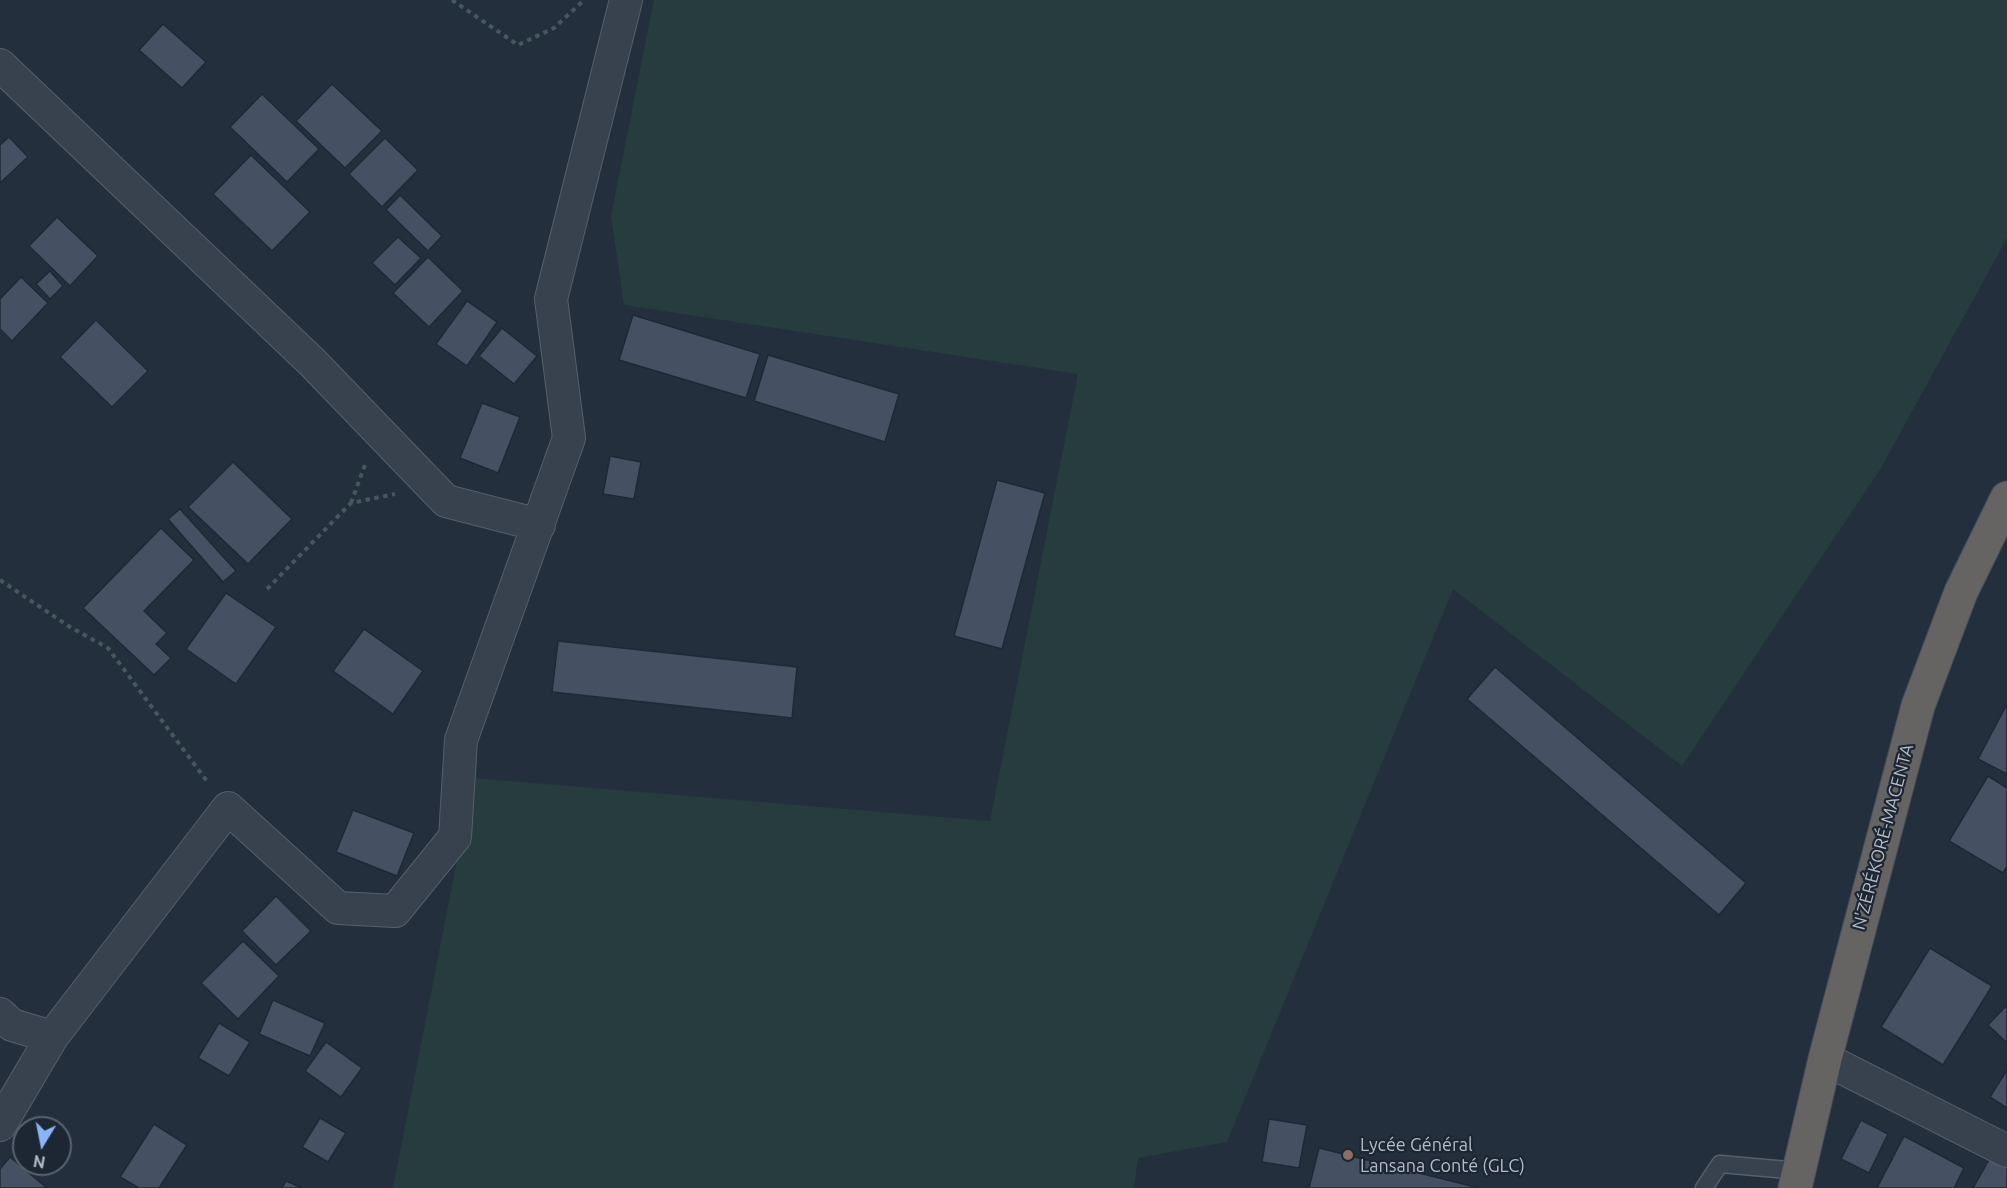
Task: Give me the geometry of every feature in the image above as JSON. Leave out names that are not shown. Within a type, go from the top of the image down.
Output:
[{"type":"highway","name":"N'ZÉRÉKORÉ-MACENTA","points":[[1797,1179],[1825,1059],[1918,706],[1961,592],[2007,498]]},
{"type":"street","points":[[0,1125],[52,1037],[228,808],[338,908],[395,911],[455,837],[461,740],[569,438],[551,299],[626,0]]},
{"type":"street","points":[[0,65],[312,362],[446,501],[539,525]]},
{"type":"street","points":[[4,1025],[52,1037]]},
{"type":"street","points":[[1825,1059],[2007,1151]]},
{"type":"lane","points":[[1704,1188],[1720,1164],[1797,1179]]},
{"type":"path","points":[[452,0],[518,45],[554,28],[584,0]]},
{"type":"path","points":[[267,589],[351,503],[377,430]]},
{"type":"path","points":[[351,503],[395,494],[446,501]]},
{"type":"path","points":[[0,580],[70,627],[108,648],[228,808]]},
{"type":"green space","points":[[654,0],[2007,0],[2007,238],[1881,468],[1682,766],[1453,589],[1227,1142],[1138,1158],[1134,1188],[393,1188],[473,778],[990,821],[1078,374],[624,305],[611,216]]},
{"type":"building","points":[[163,24],[206,62],[182,88],[139,50]]},
{"type":"building","points":[[332,84],[382,131],[345,168],[296,121]]},
{"type":"building","points":[[262,94],[319,149],[287,182],[230,127]]},
{"type":"building","points":[[9,137],[28,157],[0,183],[0,145]]},
{"type":"building","points":[[385,138],[418,170],[382,207],[349,174]]},
{"type":"building","points":[[251,155],[310,212],[272,251],[213,194]]},
{"type":"building","points":[[400,195],[442,236],[428,251],[386,210]]},
{"type":"building","points":[[57,217],[98,256],[70,286],[29,246]]},
{"type":"building","points":[[398,237],[421,258],[395,285],[372,263]]},
{"type":"building","points":[[428,257],[463,291],[429,327],[393,293]]},
{"type":"building","points":[[50,271],[63,286],[50,299],[36,284]]},
{"type":"building","points":[[21,277],[48,303],[12,341],[0,329],[0,299]]},
{"type":"building","points":[[467,301],[497,322],[467,366],[436,344]]},
{"type":"building","points":[[633,315],[760,354],[746,398],[619,360]]},
{"type":"building","points":[[96,320],[148,371],[112,407],[60,357]]},
{"type":"building","points":[[502,328],[537,356],[514,384],[479,356]]},
{"type":"building","points":[[768,355],[899,394],[885,442],[754,401]]},
{"type":"building","points":[[482,403],[520,417],[498,473],[460,458]]},
{"type":"building","points":[[610,456],[641,462],[634,499],[603,494]]},
{"type":"building","points":[[233,462],[292,519],[248,564],[188,507]]},
{"type":"building","points":[[997,480],[1045,493],[1002,649],[954,636]]},
{"type":"building","points":[[180,509],[236,571],[223,582],[168,519]]},
{"type":"building","points":[[161,528],[194,560],[144,611],[167,633],[156,644],[171,658],[154,675],[83,608]]},
{"type":"building","points":[[226,593],[276,627],[236,684],[186,649]]},
{"type":"building","points":[[364,629],[423,671],[393,714],[333,671]]},
{"type":"building","points":[[558,641],[797,667],[792,718],[552,692]]},
{"type":"building","points":[[1495,667],[1746,883],[1719,915],[1467,699]]},
{"type":"building","points":[[2007,704],[2007,774],[1978,759]]},
{"type":"building","points":[[1988,776],[2007,788],[2007,866],[2003,873],[1949,841]]},
{"type":"building","points":[[353,810],[414,833],[397,876],[336,852]]},
{"type":"building","points":[[276,896],[311,931],[276,965],[242,931]]},
{"type":"building","points":[[243,941],[279,976],[238,1019],[201,983]]},
{"type":"building","points":[[1930,948],[1992,986],[1943,1065],[1881,1027]]},
{"type":"building","points":[[273,1000],[325,1023],[310,1056],[259,1034]]},
{"type":"building","points":[[2007,1005],[2007,1043],[1988,1025]]},
{"type":"building","points":[[219,1023],[250,1042],[229,1076],[198,1058]]},
{"type":"building","points":[[326,1042],[362,1068],[341,1097],[305,1071]]},
{"type":"building","points":[[2007,1070],[2007,1108],[1990,1097]]},
{"type":"building","points":[[320,1118],[346,1133],[328,1162],[302,1147]]},
{"type":"building","points":[[1269,1119],[1307,1125],[1299,1168],[1262,1162]]},
{"type":"building","points":[[1861,1120],[1888,1134],[1869,1173],[1841,1159]]},
{"type":"building","points":[[154,1124],[187,1145],[159,1188],[139,1188],[120,1177]]},
{"type":"building","points":[[1904,1136],[1964,1168],[1954,1188],[1877,1188]]},
{"type":"building","points":[[1319,1148],[1479,1188],[1309,1188]]},
{"type":"building","points":[[10,1157],[12,1159],[12,1176],[33,1176],[47,1188],[0,1188],[0,1169]]},
{"type":"building","points":[[1990,1158],[2007,1168],[2007,1188],[1973,1188]]},
{"type":"building","points":[[286,1181],[302,1188],[282,1188]]},
{"type":"place","name":"Lycée Général Lansana Conté (GLC)","points":[[1348,1155]]}]
